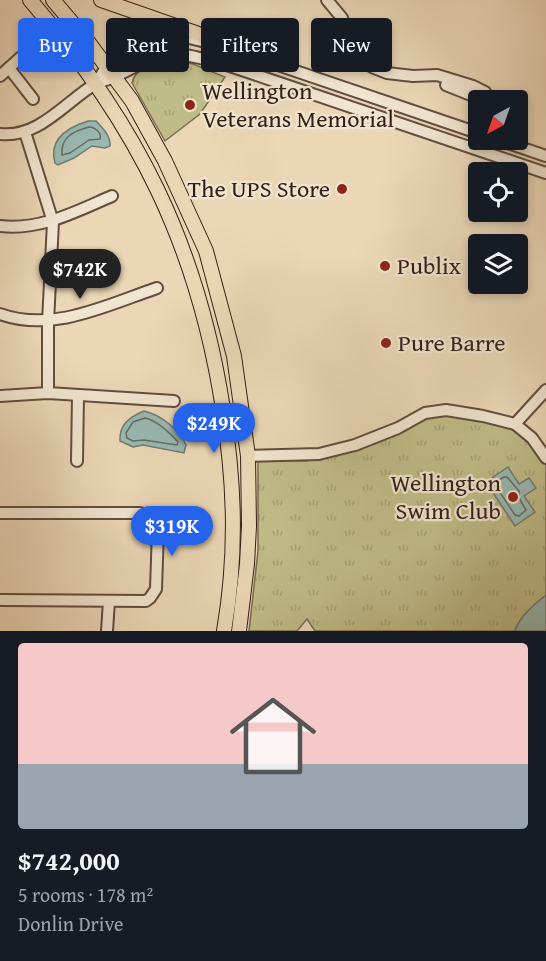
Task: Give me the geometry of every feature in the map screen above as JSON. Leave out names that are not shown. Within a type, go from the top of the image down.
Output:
[{"type":"main road","points":[[30,0],[57,31],[96,83],[135,144],[175,228],[198,295],[217,372],[232,474],[232,574],[224,631]]},
{"type":"main road","points":[[53,0],[106,65]]},
{"type":"main road","points":[[101,0],[201,36]]},
{"type":"main road","points":[[112,72],[150,131],[206,250],[234,356],[248,456],[249,526],[239,631]]},
{"type":"main road","points":[[217,372],[230,392],[237,442],[241,452],[248,456]]},
{"type":"street","points":[[316,0],[327,0],[342,18],[354,48],[372,67],[387,73],[437,75],[481,90]]},
{"type":"street","points":[[189,56],[221,63],[340,105],[468,137]]},
{"type":"street","points":[[18,60],[4,72],[33,99]]},
{"type":"street","points":[[0,134],[25,132],[39,125],[110,72]]},
{"type":"street","points":[[299,72],[468,136]]},
{"type":"street","points":[[424,76],[468,95]]},
{"type":"street","points":[[340,105],[346,88]]},
{"type":"street","points":[[25,132],[53,222],[48,322],[48,393]]},
{"type":"street","points":[[499,150],[546,173]]},
{"type":"street","points":[[528,150],[546,156]]},
{"type":"street","points":[[0,226],[53,222],[112,196]]},
{"type":"street","points":[[0,314],[17,320],[48,322],[84,313],[157,288]]},
{"type":"street","points":[[515,424],[546,390]]},
{"type":"street","points":[[0,396],[48,393],[174,401]]},
{"type":"street","points":[[77,461],[78,395]]},
{"type":"street","points":[[248,456],[319,454],[355,445],[398,428],[425,413],[446,410],[515,424],[532,438],[546,458]]},
{"type":"street","points":[[0,513],[140,513],[150,516],[158,530],[156,589],[146,601],[0,600]]},
{"type":"street","points":[[107,631],[109,601]]},
{"type":"green space","points":[[189,63],[201,67],[201,72],[213,72],[225,77],[200,114],[165,141],[132,83],[138,72],[189,72]]},
{"type":"green space","points":[[439,409],[515,424],[546,464],[546,596],[524,616],[515,631],[315,631],[307,619],[297,631],[249,631],[258,551],[258,460],[307,461]]},
{"type":"water","points":[[88,121],[96,121],[101,126],[108,135],[110,146],[105,148],[92,146],[74,158],[58,165],[55,163],[57,141],[67,131]]},
{"type":"water","points":[[144,411],[157,416],[174,428],[186,445],[184,453],[143,445],[133,447],[120,441],[121,430],[126,422]]},
{"type":"water","points":[[508,467],[519,484],[529,478],[536,488],[524,496],[535,512],[515,526],[486,482]]},
{"type":"water","points":[[546,595],[546,631],[515,631],[523,616]]},
{"type":"place","name":"Wellington Veterans Memorial","points":[[190,105]]},
{"type":"place","name":"The UPS Store","points":[[342,189]]},
{"type":"place","name":"Publix","points":[[385,266]]},
{"type":"place","name":"Pure Barre","points":[[386,343]]},
{"type":"place","name":"Wellington Swim Club","points":[[513,497]]}]
